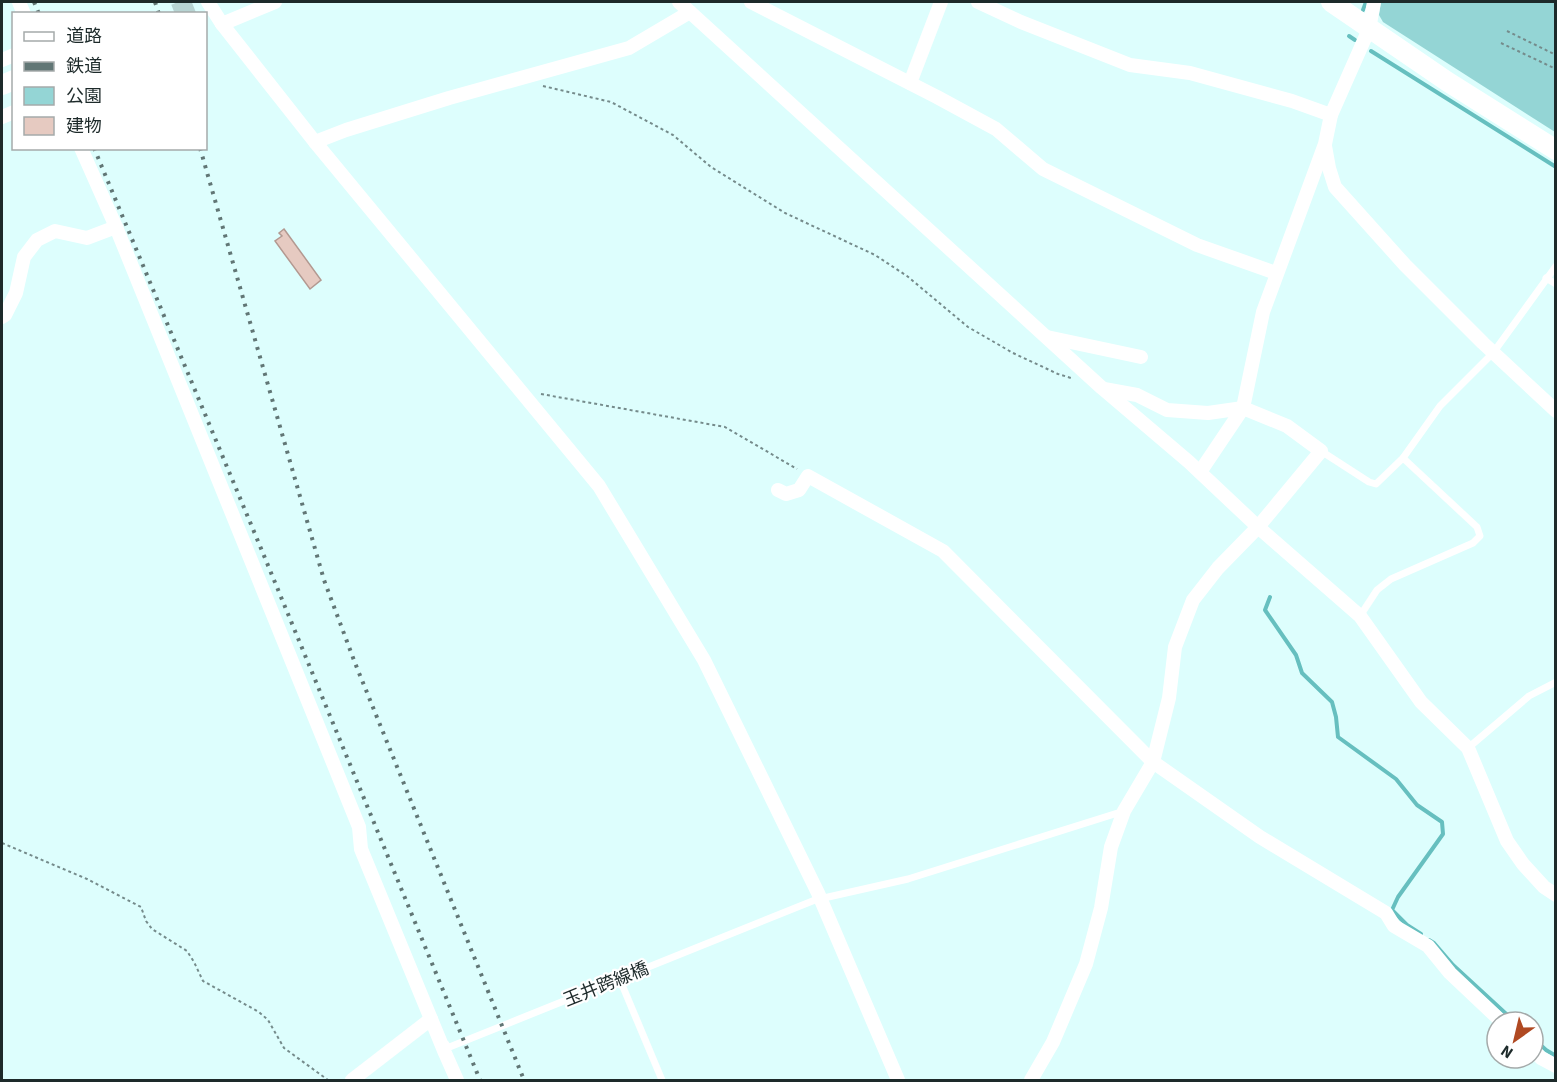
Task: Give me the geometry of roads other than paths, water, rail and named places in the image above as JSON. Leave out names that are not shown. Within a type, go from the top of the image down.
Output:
[{"type":"street","points":[[208,2],[222,24],[315,142],[599,486],[704,660],[818,893],[898,1080]]},
{"type":"street","points":[[222,24],[275,2]]},
{"type":"street","points":[[679,2],[1102,388],[1200,472],[1258,527],[1360,616],[1421,702],[1468,748],[1507,841],[1523,864],[1545,888],[1556,895]]},
{"type":"street","points":[[751,2],[996,129],[1043,169],[1197,245],[1276,273]]},
{"type":"street","points":[[910,83],[940,2]]},
{"type":"street","points":[[978,2],[1021,22],[1130,65],[1190,74],[1292,101],[1331,115]]},
{"type":"street","points":[[1331,2],[1448,82],[1556,150]]},
{"type":"street","points":[[1200,472],[1243,408],[1263,312],[1325,144],[1331,115],[1369,29],[1374,2]]},
{"type":"street","points":[[315,142],[449,98],[629,48],[690,12]]},
{"type":"street","points":[[1325,144],[1335,187],[1405,265],[1493,353],[1556,411]]},
{"type":"street","points":[[82,150],[116,227],[359,827],[361,849],[457,1080]]},
{"type":"street","points":[[3,317],[16,293],[24,257],[37,240],[55,231],[87,238],[116,227]]},
{"type":"street","points":[[1045,336],[1141,357]]},
{"type":"street","points":[[1031,1080],[1053,1041],[1086,964],[1101,908],[1111,847],[1124,811],[1152,762],[1169,698],[1174,647],[1193,600],[1218,568],[1258,527],[1321,451],[1287,426],[1243,408],[1208,413],[1167,410],[1137,395],[1102,388]]},
{"type":"street","points":[[778,490],[786,494],[799,490],[808,476],[943,551],[1152,762],[1260,837],[1386,913],[1394,926],[1428,946],[1450,973],[1489,1010]]},
{"type":"street","points":[[352,1080],[431,1019]]},
{"type":"lane","points":[[1321,451],[1369,482],[1376,484],[1403,458],[1440,406],[1493,353],[1556,266]]},
{"type":"lane","points":[[1546,278],[1556,284]]},
{"type":"lane","points":[[1360,616],[1377,590],[1391,579],[1473,543],[1480,536],[1477,527],[1403,458]]},
{"type":"lane","points":[[1468,748],[1529,696],[1556,682]]},
{"type":"lane","name":"玉井跨線橋","points":[[359,827],[447,1048],[815,900],[908,879],[1124,811]]},
{"type":"lane","points":[[623,987],[662,1080]]},
{"type":"waterway","points":[[1363,10],[1366,2]]},
{"type":"waterway","points":[[1349,36],[1355,40]]},
{"type":"waterway","points":[[1371,51],[1556,167]]},
{"type":"waterway","points":[[1270,597],[1265,610],[1296,655],[1302,673],[1332,702],[1338,737],[1396,779],[1417,805],[1442,822],[1443,834],[1398,897],[1392,910],[1407,925],[1421,934]]},
{"type":"waterway","points":[[1429,940],[1502,1010]]},
{"type":"waterway","points":[[1545,1049],[1556,1056]]},
{"type":"tunnel","points":[[180,12],[205,2]]},
{"type":"railway","points":[[34,2],[38,12]]},
{"type":"railway","points":[[155,2],[158,12]]},
{"type":"railway","points":[[95,150],[480,1080]]},
{"type":"railway","points":[[201,150],[324,580],[355,663],[524,1080]]}]
